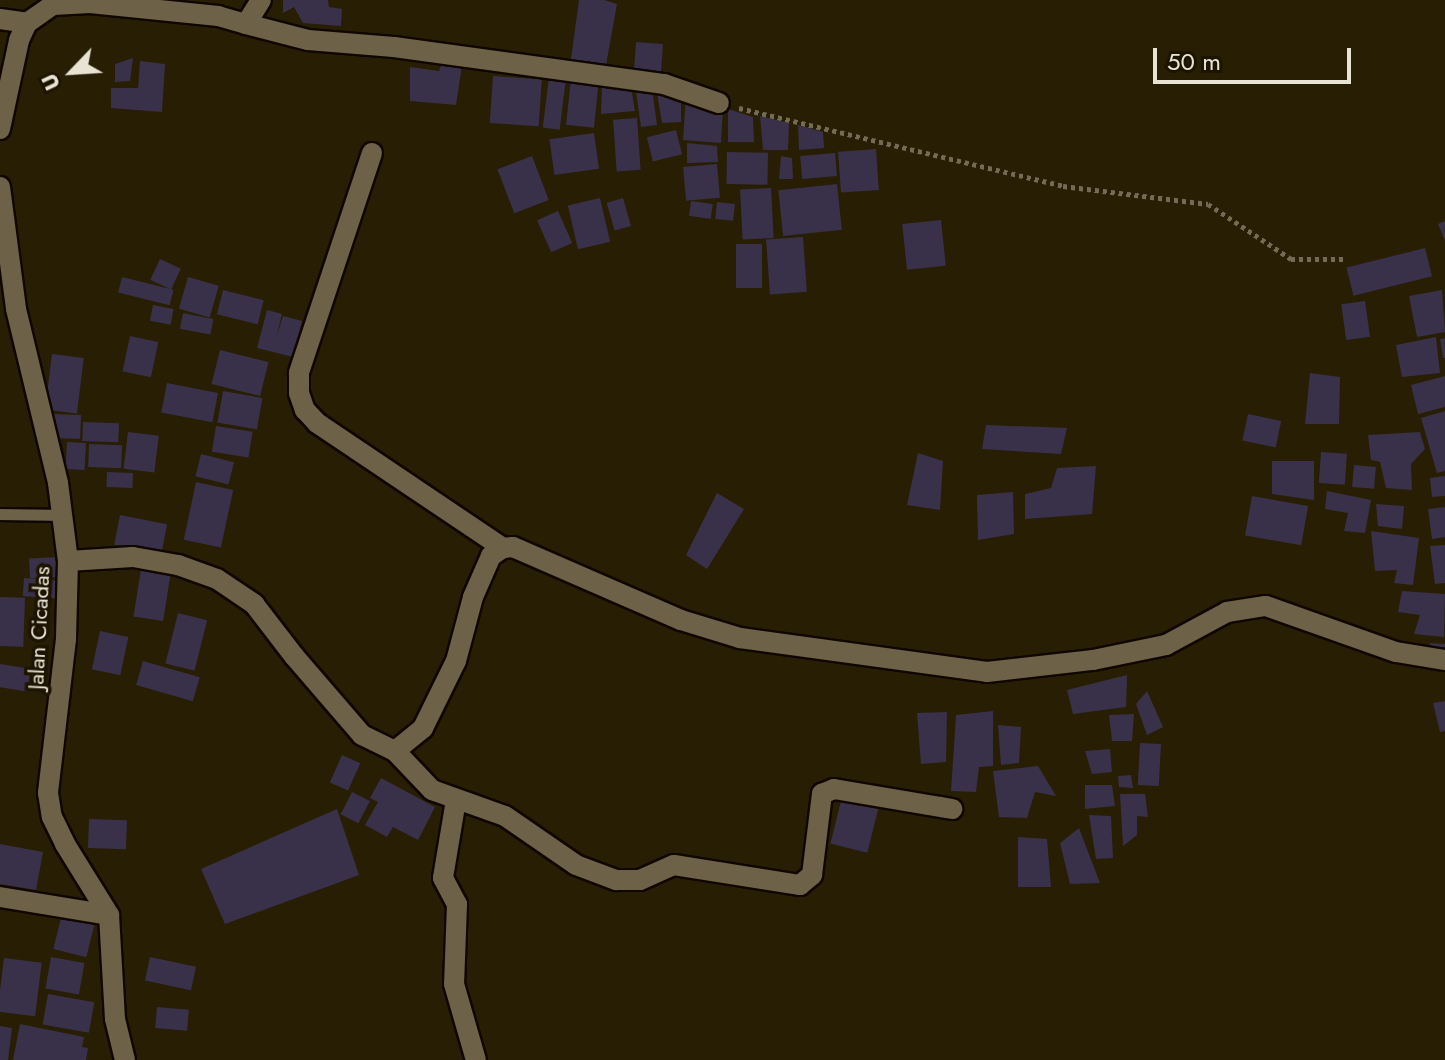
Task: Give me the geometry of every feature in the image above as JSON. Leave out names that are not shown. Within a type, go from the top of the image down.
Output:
[{"type":"street","points":[[246,24],[261,0]]},
{"type":"street","points":[[0,129],[19,40],[13,15],[53,5],[90,3],[218,16],[308,40],[394,47],[664,84],[719,103]]},
{"type":"street","points":[[372,153],[299,373],[299,393],[305,410],[317,423],[503,548],[532,553],[669,615],[740,638],[987,672],[1093,660],[1154,648],[1174,643],[1227,612],[1266,606],[1396,652],[1445,660]]},
{"type":"street","name":"Jalan Cicadas","points":[[0,187],[16,309],[58,483],[68,561],[66,639],[48,793],[52,817],[65,844],[109,915],[115,1019],[125,1060]]},
{"type":"street","points":[[395,751],[423,728],[456,661],[473,597],[491,556],[503,548]]},
{"type":"street","points":[[68,561],[133,557],[178,565],[217,579],[254,604],[362,735],[395,751],[417,778],[432,790],[505,816],[576,865],[616,880],[640,880],[674,865],[794,886],[805,883],[812,875],[822,794],[834,789],[952,809]]},
{"type":"street","points":[[456,800],[443,878],[457,904],[454,984],[476,1060]]},
{"type":"street","points":[[0,897],[109,915]]},
{"type":"lane","points":[[0,514],[61,515]]},
{"type":"path","points":[[719,103],[1063,186],[1208,204],[1291,259],[1344,259]]},
{"type":"building","points":[[283,0],[328,0],[329,7],[342,9],[341,26],[303,23],[294,7],[283,13]]},
{"type":"building","points":[[579,0],[604,0],[617,4],[606,65],[571,59]]},
{"type":"building","points":[[636,42],[663,44],[661,78],[634,76]]},
{"type":"building","points":[[133,58],[130,81],[115,82],[115,64]]},
{"type":"building","points":[[140,61],[165,64],[162,112],[111,108],[111,88],[138,88]]},
{"type":"building","points":[[442,62],[462,65],[456,105],[410,101],[410,67],[439,71]]},
{"type":"building","points":[[493,76],[542,79],[539,126],[490,123]]},
{"type":"building","points":[[549,77],[566,79],[560,130],[543,128]]},
{"type":"building","points":[[571,78],[599,81],[594,128],[566,125]]},
{"type":"building","points":[[635,84],[652,89],[657,125],[641,127]]},
{"type":"building","points":[[602,85],[631,87],[635,111],[601,114]]},
{"type":"building","points":[[657,93],[681,95],[681,122],[662,123]]},
{"type":"building","points":[[686,96],[723,108],[721,143],[683,140]]},
{"type":"building","points":[[728,109],[753,117],[754,142],[728,142]]},
{"type":"building","points":[[760,116],[789,123],[788,150],[763,150]]},
{"type":"building","points":[[637,118],[641,170],[617,172],[613,120]]},
{"type":"building","points":[[798,125],[823,132],[824,148],[799,150]]},
{"type":"building","points":[[676,130],[682,154],[653,162],[647,137]]},
{"type":"building","points":[[594,133],[599,169],[554,175],[549,139]]},
{"type":"building","points":[[687,143],[717,146],[718,162],[687,163]]},
{"type":"building","points":[[876,149],[879,190],[841,193],[838,152]]},
{"type":"building","points":[[727,152],[768,153],[767,185],[726,184]]},
{"type":"building","points":[[835,153],[837,176],[802,179],[800,156]]},
{"type":"building","points":[[532,156],[549,200],[514,213],[497,169]]},
{"type":"building","points":[[781,156],[792,158],[793,179],[779,179]]},
{"type":"building","points":[[717,164],[720,198],[686,201],[683,167]]},
{"type":"building","points":[[837,184],[842,230],[783,236],[778,190]]},
{"type":"building","points":[[771,188],[774,238],[743,240],[740,190]]},
{"type":"building","points":[[600,198],[610,242],[578,249],[568,205]]},
{"type":"building","points":[[623,198],[631,226],[615,231],[607,203]]},
{"type":"building","points":[[691,201],[713,204],[711,219],[689,216]]},
{"type":"building","points":[[717,202],[735,204],[733,221],[715,219]]},
{"type":"building","points":[[558,211],[572,243],[551,252],[537,220]]},
{"type":"building","points":[[941,220],[946,266],[907,270],[902,224]]},
{"type":"building","points":[[1445,221],[1445,241],[1438,224]]},
{"type":"building","points":[[803,237],[807,292],[770,294],[766,240]]},
{"type":"building","points":[[736,244],[762,244],[762,288],[736,288]]},
{"type":"building","points":[[1425,248],[1432,276],[1353,296],[1346,268]]},
{"type":"building","points":[[160,259],[181,269],[171,290],[150,280]]},
{"type":"building","points":[[122,277],[173,290],[170,305],[118,293]]},
{"type":"building","points":[[188,277],[219,286],[210,318],[179,309]]},
{"type":"building","points":[[223,290],[264,300],[258,324],[217,314]]},
{"type":"building","points":[[1442,290],[1445,332],[1417,337],[1409,296]]},
{"type":"building","points":[[1365,301],[1370,337],[1346,340],[1341,304]]},
{"type":"building","points":[[153,305],[174,309],[171,325],[150,321]]},
{"type":"building","points":[[267,310],[282,314],[276,338],[283,316],[302,321],[293,357],[257,348]]},
{"type":"building","points":[[183,313],[213,319],[210,335],[180,329]]},
{"type":"building","points":[[130,336],[158,342],[151,377],[123,371]]},
{"type":"building","points":[[1436,337],[1440,373],[1402,377],[1396,345]]},
{"type":"building","points":[[1445,338],[1445,358],[1443,358],[1440,339]]},
{"type":"building","points":[[220,350],[269,362],[260,396],[212,384]]},
{"type":"building","points":[[52,354],[84,358],[77,413],[45,410]]},
{"type":"building","points":[[1310,373],[1340,377],[1339,424],[1305,424]]},
{"type":"building","points":[[1445,376],[1445,407],[1418,414],[1411,385]]},
{"type":"building","points":[[167,383],[218,393],[212,422],[161,412]]},
{"type":"building","points":[[223,391],[262,398],[257,429],[217,423]]},
{"type":"building","points":[[1445,411],[1445,471],[1437,473],[1421,418]]},
{"type":"building","points":[[54,414],[81,415],[80,439],[53,438]]},
{"type":"building","points":[[1248,414],[1281,421],[1276,447],[1242,440]]},
{"type":"building","points":[[83,422],[119,423],[118,442],[82,441]]},
{"type":"building","points":[[986,425],[1067,428],[1061,454],[982,449]]},
{"type":"building","points":[[216,426],[253,432],[248,457],[212,452]]},
{"type":"building","points":[[128,432],[159,436],[154,473],[123,469]]},
{"type":"building","points":[[1420,432],[1425,449],[1411,464],[1412,490],[1386,488],[1380,462],[1371,460],[1368,435]]},
{"type":"building","points":[[67,442],[86,443],[85,470],[66,469]]},
{"type":"building","points":[[89,444],[122,445],[121,468],[88,467]]},
{"type":"building","points":[[1321,452],[1347,454],[1345,485],[1319,483]]},
{"type":"building","points":[[918,453],[943,461],[940,510],[907,505]]},
{"type":"building","points":[[201,454],[234,462],[228,485],[195,476]]},
{"type":"building","points":[[1272,461],[1314,461],[1314,500],[1272,494]]},
{"type":"building","points":[[1354,465],[1376,467],[1374,489],[1352,487]]},
{"type":"building","points":[[1096,466],[1092,514],[1025,519],[1025,494],[1051,488],[1057,468]]},
{"type":"building","points":[[107,472],[133,473],[132,488],[106,487]]},
{"type":"building","points":[[1445,476],[1445,496],[1432,497],[1430,478]]},
{"type":"building","points":[[196,482],[233,490],[221,548],[184,540]]},
{"type":"building","points":[[1327,491],[1371,500],[1365,533],[1344,531],[1348,513],[1325,509]]},
{"type":"building","points":[[1013,492],[1014,534],[978,540],[977,495]]},
{"type":"building","points":[[717,493],[744,509],[707,569],[686,555]]},
{"type":"building","points":[[1252,496],[1308,506],[1301,545],[1245,535]]},
{"type":"building","points":[[1376,504],[1404,506],[1402,529],[1378,526]]},
{"type":"building","points":[[1445,507],[1445,537],[1432,539],[1428,509]]},
{"type":"building","points":[[120,515],[167,524],[161,554],[114,544]]},
{"type":"building","points":[[1371,531],[1419,538],[1413,585],[1394,583],[1397,570],[1375,571]]},
{"type":"building","points":[[1445,545],[1445,583],[1435,584],[1430,546]]},
{"type":"building","points":[[59,557],[60,577],[30,579],[29,559]]},
{"type":"building","points":[[141,569],[171,574],[163,621],[133,616]]},
{"type":"building","points":[[24,578],[63,581],[62,599],[23,596]]},
{"type":"building","points":[[1402,591],[1445,594],[1444,637],[1414,634],[1420,615],[1398,612]]},
{"type":"building","points":[[0,597],[25,598],[23,647],[0,646]]},
{"type":"building","points":[[178,613],[207,620],[195,671],[165,663]]},
{"type":"building","points":[[100,631],[128,637],[120,675],[92,669]]},
{"type":"building","points":[[1430,643],[1445,644],[1444,656],[1429,655]]},
{"type":"building","points":[[143,661],[200,677],[193,701],[136,685]]},
{"type":"building","points":[[0,664],[31,669],[27,692],[0,687]]},
{"type":"building","points":[[1127,675],[1126,707],[1073,714],[1067,690]]},
{"type":"building","points":[[1147,691],[1163,727],[1147,735],[1136,704]]},
{"type":"building","points":[[1445,701],[1445,731],[1440,732],[1433,703]]},
{"type":"building","points":[[993,711],[993,766],[979,767],[976,792],[951,791],[956,715]]},
{"type":"building","points":[[947,712],[946,762],[921,764],[917,713]]},
{"type":"building","points":[[1134,714],[1132,741],[1112,741],[1109,715]]},
{"type":"building","points":[[998,725],[1021,727],[1019,763],[1001,765]]},
{"type":"building","points":[[1140,743],[1161,744],[1159,786],[1138,785]]},
{"type":"building","points":[[1110,749],[1112,772],[1092,774],[1085,751]]},
{"type":"building","points":[[342,755],[360,763],[348,791],[330,782]]},
{"type":"building","points":[[1038,766],[1056,796],[1035,792],[1027,818],[999,817],[993,771]]},
{"type":"building","points":[[1131,775],[1133,788],[1119,787],[1118,776]]},
{"type":"building","points":[[381,778],[435,807],[418,840],[393,827],[387,837],[365,825],[378,802],[370,798]]},
{"type":"building","points":[[1085,785],[1112,785],[1115,806],[1085,809]]},
{"type":"building","points":[[352,792],[370,801],[358,823],[341,814]]},
{"type":"building","points":[[1120,794],[1145,794],[1148,817],[1137,816],[1137,835],[1123,846]]},
{"type":"building","points":[[842,797],[879,806],[867,853],[830,844]]},
{"type":"building","points":[[337,809],[359,875],[225,924],[201,869]]},
{"type":"building","points":[[1089,815],[1111,816],[1113,858],[1096,859]]},
{"type":"building","points":[[89,819],[127,820],[126,849],[88,848]]},
{"type":"building","points":[[1079,828],[1100,883],[1070,884],[1060,843]]},
{"type":"building","points":[[1018,837],[1047,839],[1051,887],[1018,887]]},
{"type":"building","points":[[0,844],[43,852],[36,890],[0,884]]},
{"type":"building","points":[[62,914],[95,922],[86,957],[53,949]]},
{"type":"building","points":[[51,957],[84,963],[79,994],[45,989]]},
{"type":"building","points":[[150,957],[196,967],[191,990],[145,980]]},
{"type":"building","points":[[4,958],[42,963],[35,1016],[0,1012]]},
{"type":"building","points":[[48,994],[94,1002],[89,1033],[43,1025]]},
{"type":"building","points":[[157,1007],[189,1010],[187,1031],[155,1028]]},
{"type":"building","points":[[20,1024],[84,1037],[82,1047],[88,1048],[86,1060],[13,1060]]},
{"type":"building","points":[[0,1026],[12,1028],[8,1060],[0,1060]]}]
